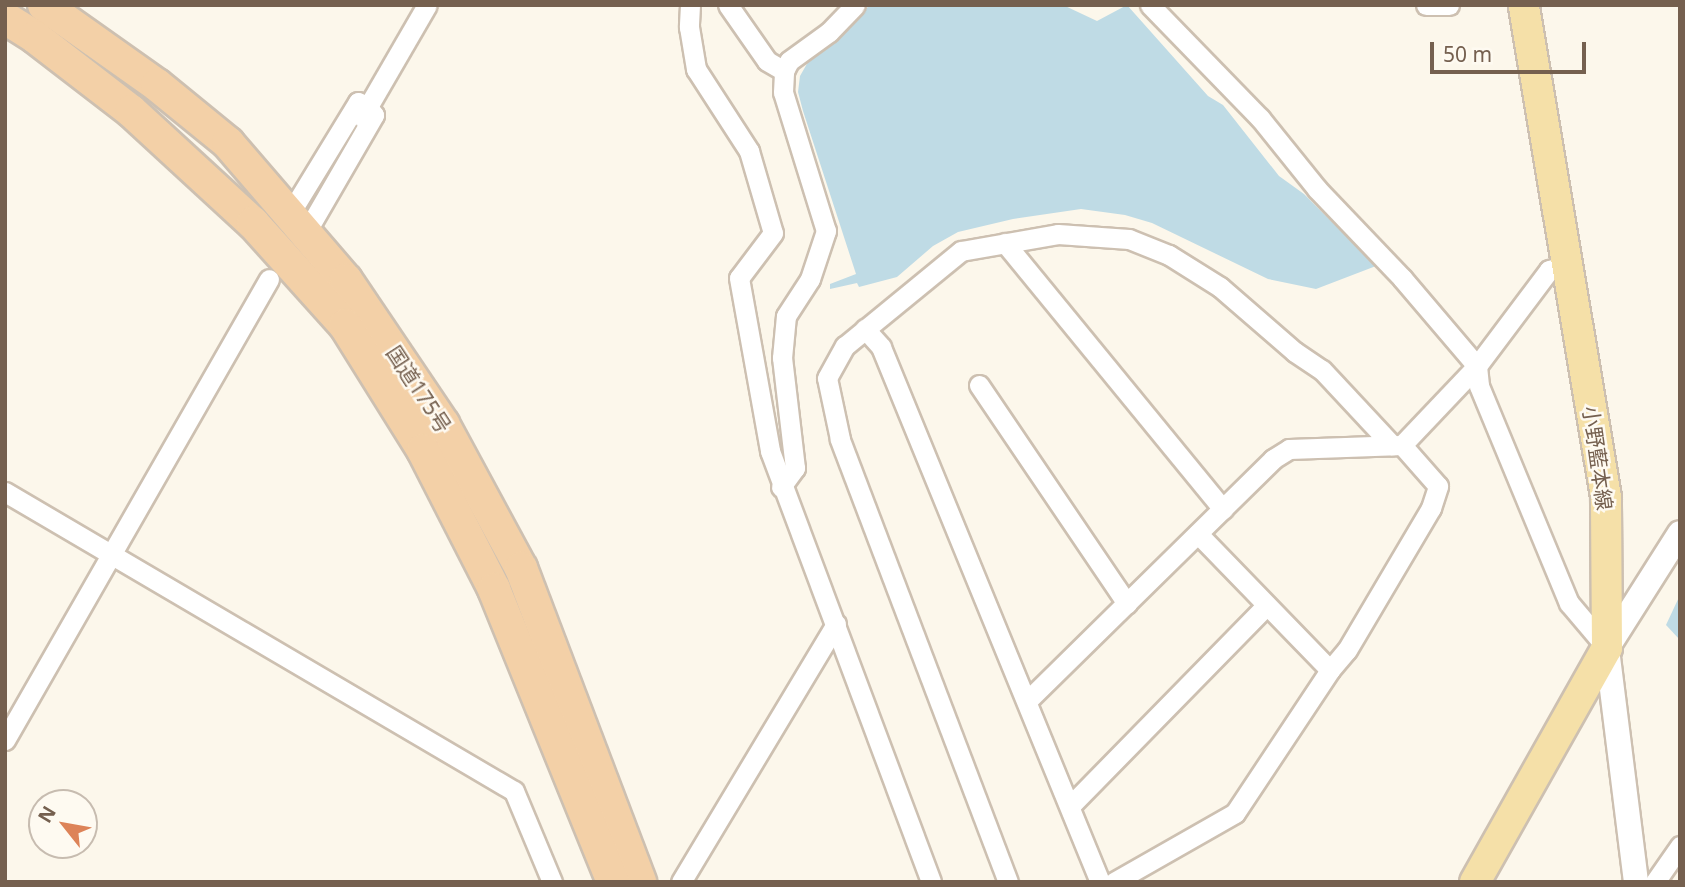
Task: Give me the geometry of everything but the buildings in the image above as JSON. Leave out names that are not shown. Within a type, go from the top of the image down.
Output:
[{"type":"highway","name":"国道175号","points":[[44,5],[157,85],[228,143],[302,217],[346,280],[443,424],[521,568],[640,882]]},
{"type":"highway","name":"国道175号","points":[[5,18],[35,37],[131,111],[278,264],[345,325],[423,450],[494,589],[613,882]]},
{"type":"main road","name":"小野藍本線","points":[[1475,882],[1607,648],[1606,498],[1524,5]]},
{"type":"street","points":[[302,217],[358,102],[368,107],[427,5]]},
{"type":"street","points":[[690,5],[689,27],[696,69],[749,151],[773,233],[739,278],[770,451],[931,882]]},
{"type":"street","points":[[728,5],[767,61],[784,71]]},
{"type":"street","points":[[781,486],[795,468],[782,358],[786,316],[810,279],[826,231],[783,92],[784,71],[789,61],[829,32],[855,5]]},
{"type":"street","points":[[1150,5],[1260,118],[1317,188],[1402,278],[1477,366],[1479,386],[1569,603],[1607,648],[1636,882]]},
{"type":"street","points":[[1426,5],[1449,5]]},
{"type":"street","points":[[1008,882],[840,439],[827,378],[845,346],[961,251],[1058,234],[1129,239],[1169,255],[1220,287],[1295,352],[1322,370],[1438,486],[1431,508],[1347,650],[1330,670],[1235,813],[1114,882]]},
{"type":"street","points":[[1005,243],[1223,509]]},
{"type":"street","points":[[5,740],[204,393],[214,399],[278,264]]},
{"type":"street","points":[[1028,700],[1273,459],[1289,449],[1397,445],[1477,366],[1549,271],[1569,265]]},
{"type":"street","points":[[865,329],[881,347],[1028,700],[1100,882]]},
{"type":"street","points":[[979,385],[1127,604]]},
{"type":"street","points":[[5,492],[514,791],[552,882]]},
{"type":"street","points":[[1607,648],[1680,533]]},
{"type":"street","points":[[1198,534],[1330,670]]},
{"type":"street","points":[[1070,806],[1267,606]]},
{"type":"street","points":[[681,882],[836,624]]},
{"type":"street","points":[[667,882],[722,790],[744,777]]},
{"type":"street","points":[[691,882],[747,791],[744,777]]},
{"type":"street","points":[[1655,882],[1680,846]]},
{"type":"water","points":[[870,5],[1063,5],[1097,21],[1127,5],[1208,96],[1223,105],[1279,176],[1304,194],[1376,266],[1316,289],[1268,279],[1152,223],[1125,215],[1081,209],[1013,219],[958,232],[933,246],[897,277],[859,287],[857,283],[830,289],[830,284],[856,274],[803,111],[798,92],[800,76],[808,62]]},
{"type":"water","points":[[1680,595],[1680,640],[1666,625]]}]
